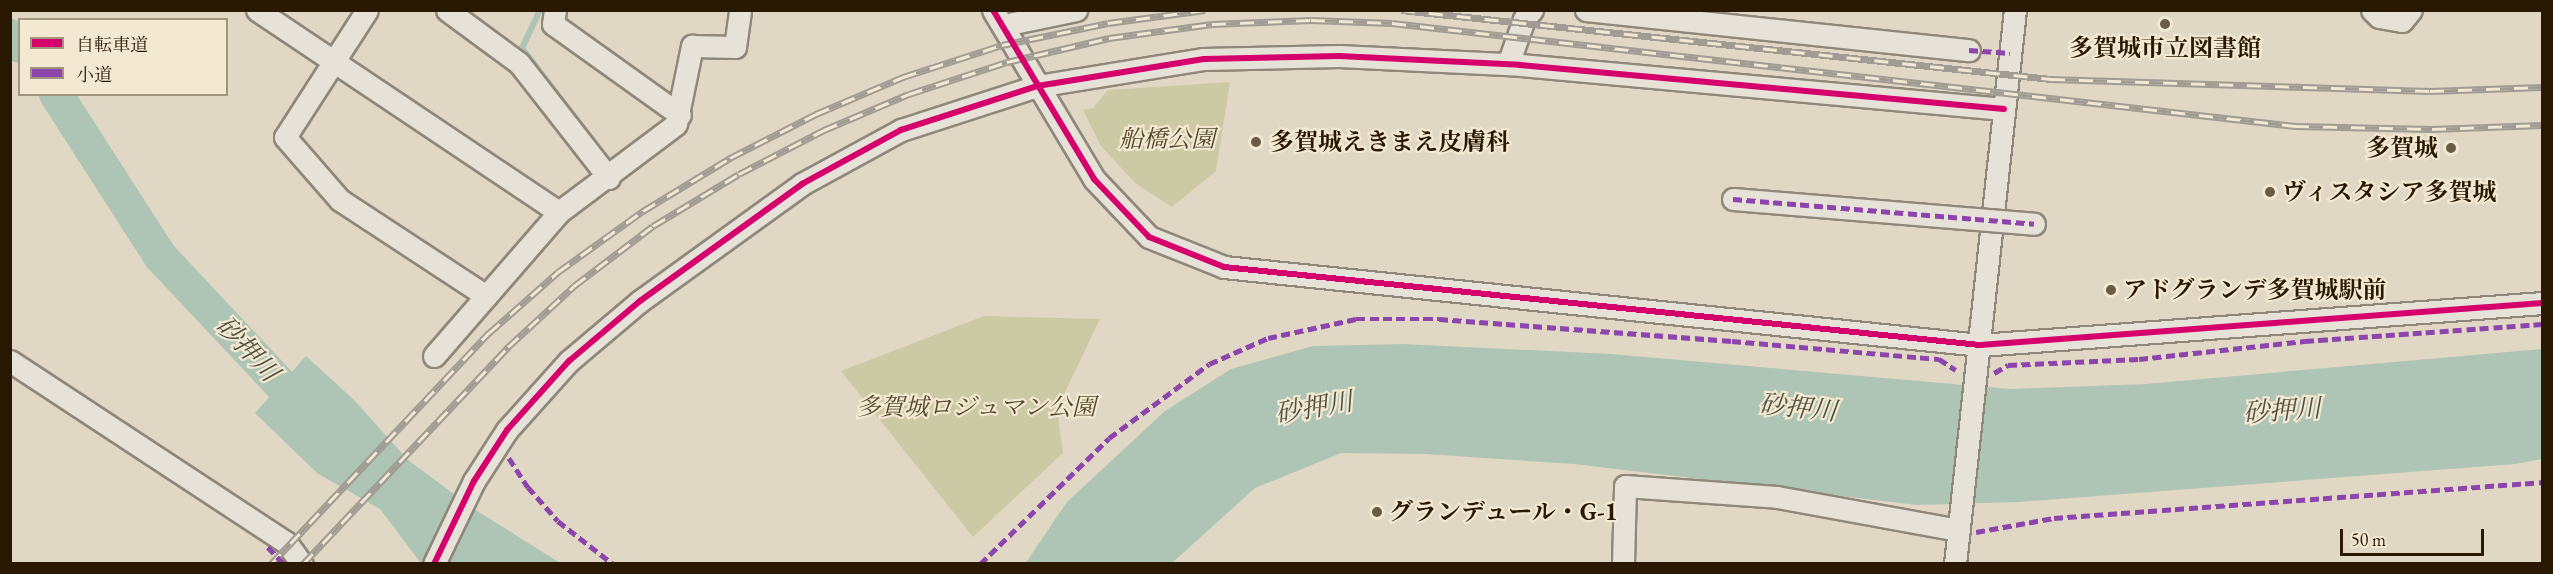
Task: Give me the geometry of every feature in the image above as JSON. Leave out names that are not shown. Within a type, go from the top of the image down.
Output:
[{"type":"street","points":[[257,10],[559,212]]},
{"type":"street","points":[[367,10],[285,137],[340,200],[486,296]]},
{"type":"street","points":[[447,10],[519,63],[609,177]]},
{"type":"street","points":[[555,10],[553,24],[680,115]]},
{"type":"street","points":[[434,356],[559,212],[609,177],[676,124],[680,115],[692,46],[735,47],[740,10]]},
{"type":"street","points":[[1076,10],[998,18],[1094,179],[1149,237],[1224,267],[1980,345],[2542,303]]},
{"type":"street","points":[[1508,64],[1524,19],[1532,10]]},
{"type":"street","points":[[1586,10],[1969,50]]},
{"type":"street","points":[[1955,564],[2015,10]]},
{"type":"street","points":[[2372,10],[2379,16],[2402,21],[2411,10]]},
{"type":"street","points":[[434,564],[491,452],[569,361],[640,301],[802,184],[901,130],[1037,86],[1204,59],[1257,56],[1419,58],[2004,109]]},
{"type":"street","points":[[1733,199],[2034,224]]},
{"type":"street","points":[[10,361],[286,542],[302,564]]},
{"type":"street","points":[[1623,564],[1625,486],[1777,497],[1960,522]]},
{"type":"green space","name":"船橋公園","points":[[1230,82],[1216,171],[1172,207],[1135,183],[1101,146],[1083,110],[1093,108],[1108,90]]},
{"type":"green space","name":"多賀城ロジュマン公園","points":[[984,316],[1100,319],[1057,409],[1063,453],[973,537],[841,371]]},
{"type":"water","points":[[1403,344],[1611,354],[2010,389],[2145,384],[2542,349],[2542,459],[2515,464],[2019,502],[1917,505],[1574,464],[1425,454],[1341,453],[1255,488],[1172,563],[1025,564],[1067,502],[1165,411],[1231,369],[1313,346]]},
{"type":"water","points":[[306,356],[354,400],[408,460],[474,509],[560,563],[421,563],[380,509],[317,473],[255,413]]},
{"type":"waterway","points":[[540,10],[522,48],[600,150]]},
{"type":"waterway","name":"砂押川","points":[[10,36],[18,44]]},
{"type":"waterway","name":"砂押川","points":[[57,96],[160,256],[312,418]]},
{"type":"railway","points":[[271,564],[489,333],[558,272],[643,211],[730,158],[816,114],[903,77],[1002,45],[1108,23],[1205,10]]},
{"type":"railway","points":[[1401,10],[2051,79],[2430,91],[2542,87]]},
{"type":"railway","points":[[303,564],[508,347],[574,286],[653,226],[739,174],[824,130],[909,94],[1007,62],[1109,38],[1212,24],[1311,20],[1392,23],[2295,126],[2432,129],[2542,125]]},
{"type":"marked path","points":[[1969,50],[2010,53]]},
{"type":"marked path","points":[[1733,199],[2034,224]]},
{"type":"marked path","points":[[980,564],[1109,438],[1209,364],[1268,338],[1356,319],[1439,319],[1732,341],[1939,359],[1956,370]]},
{"type":"marked path","points":[[1994,373],[2008,365],[2139,359],[2305,341],[2542,324]]},
{"type":"marked path","points":[[509,458],[528,487],[558,521],[613,564]]},
{"type":"marked path","points":[[1976,532],[2054,518],[2542,482]]},
{"type":"marked path","points":[[268,547],[284,564]]},
{"type":"cycle path","points":[[993,10],[1094,179],[1149,237],[1224,267],[1980,345],[2542,303]]},
{"type":"cycle path","points":[[434,564],[474,481],[507,430],[569,361],[640,301],[802,184],[901,130],[1037,86],[1204,59],[1339,56],[1520,65],[2004,109]]},
{"type":"place","name":"多賀城市立図書館","points":[[2165,24]]},
{"type":"place","name":"多賀城えきまえ皮膚科","points":[[1256,142]]},
{"type":"place","name":"多賀城","points":[[2451,148]]},
{"type":"place","name":"ヴィスタシア多賀城","points":[[2270,192]]},
{"type":"place","name":"アドグランデ多賀城駅前","points":[[2111,290]]},
{"type":"place","name":"グランデュール・G-1","points":[[1377,512]]}]
